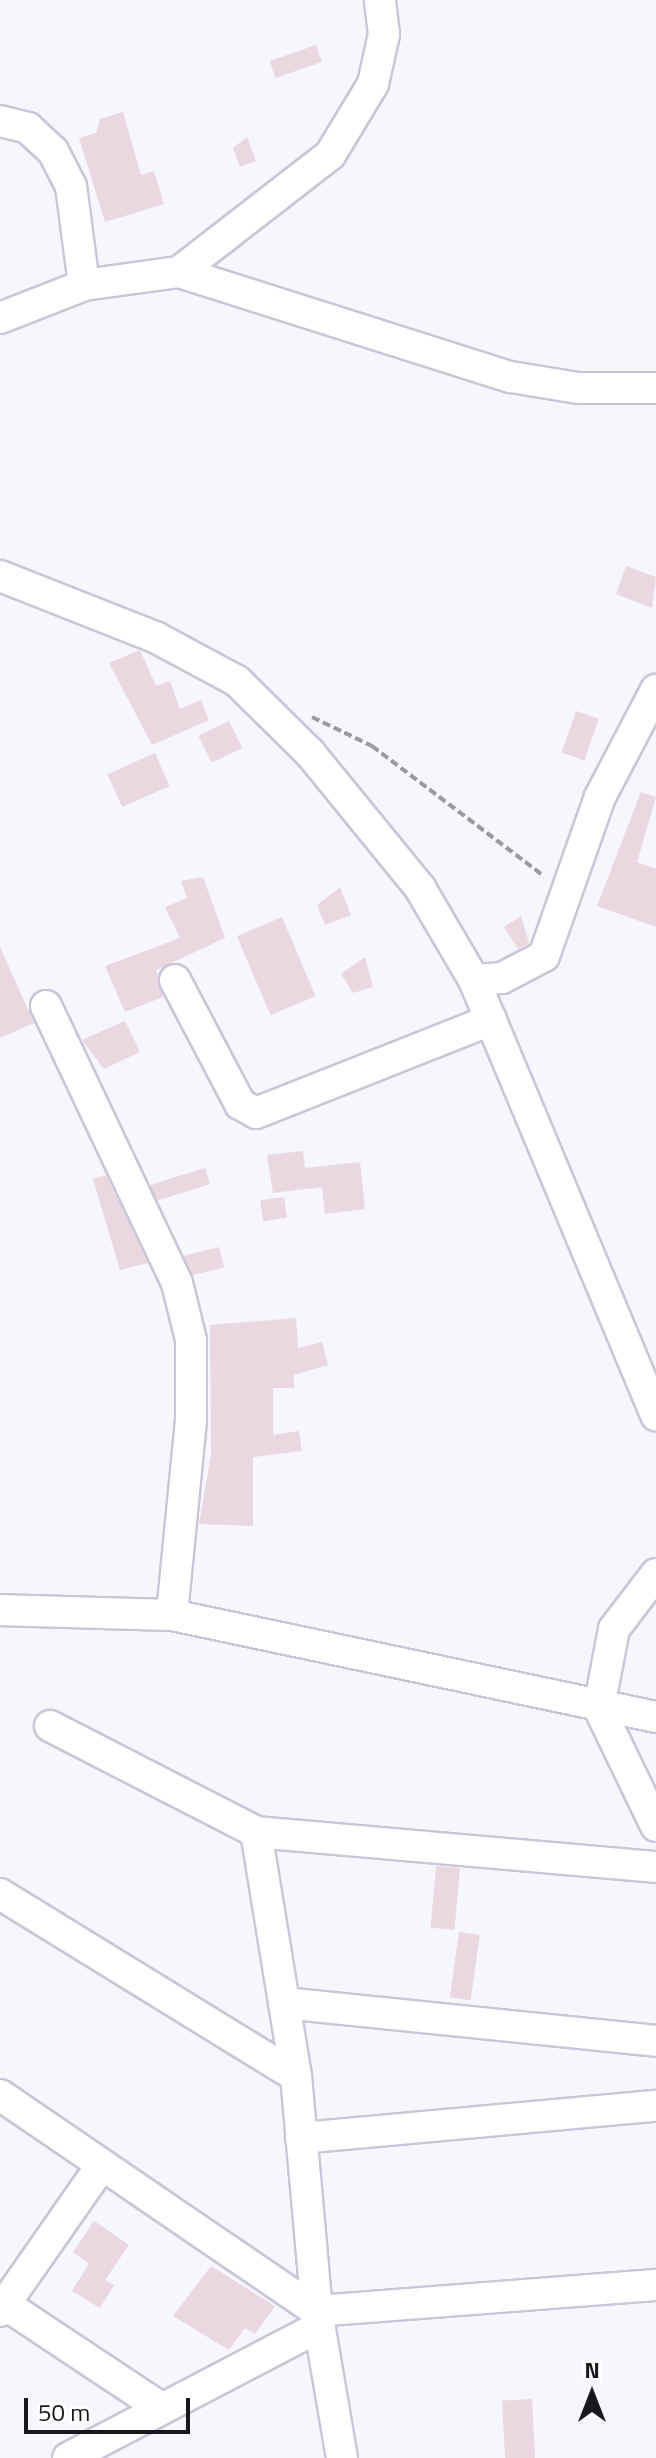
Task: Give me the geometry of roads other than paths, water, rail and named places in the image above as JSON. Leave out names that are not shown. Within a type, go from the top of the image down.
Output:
[{"type":"street","points":[[179,272],[330,155],[373,84],[384,34],[380,0]]},
{"type":"street","points":[[0,121],[28,128],[53,151],[71,186],[84,285]]},
{"type":"street","points":[[0,318],[84,285],[179,272],[511,377],[578,388],[656,388]]},
{"type":"street","points":[[0,576],[155,637],[237,681],[310,753],[420,888],[474,980],[656,1416]]},
{"type":"street","points":[[474,980],[502,978],[544,956],[569,895],[600,797],[656,690]]},
{"type":"street","points":[[175,980],[240,1104],[256,1113],[276,1110],[491,1020]]},
{"type":"street","points":[[46,1006],[177,1283],[191,1340],[191,1420],[172,1615]]},
{"type":"street","points":[[656,1574],[614,1629],[599,1708],[656,1826]]},
{"type":"street","points":[[0,1610],[172,1615],[599,1708],[656,1717]]},
{"type":"street","points":[[50,1726],[256,1832],[656,1867]]},
{"type":"street","points":[[256,1832],[296,2076],[318,2319],[342,2458]]},
{"type":"street","points":[[0,1894],[296,2076]]},
{"type":"street","points":[[284,2003],[656,2041]]},
{"type":"street","points":[[0,2095],[318,2319]]},
{"type":"street","points":[[301,2138],[656,2106]]},
{"type":"street","points":[[102,2165],[2,2306],[161,2408]]},
{"type":"street","points":[[68,2458],[318,2319],[656,2285]]}]
